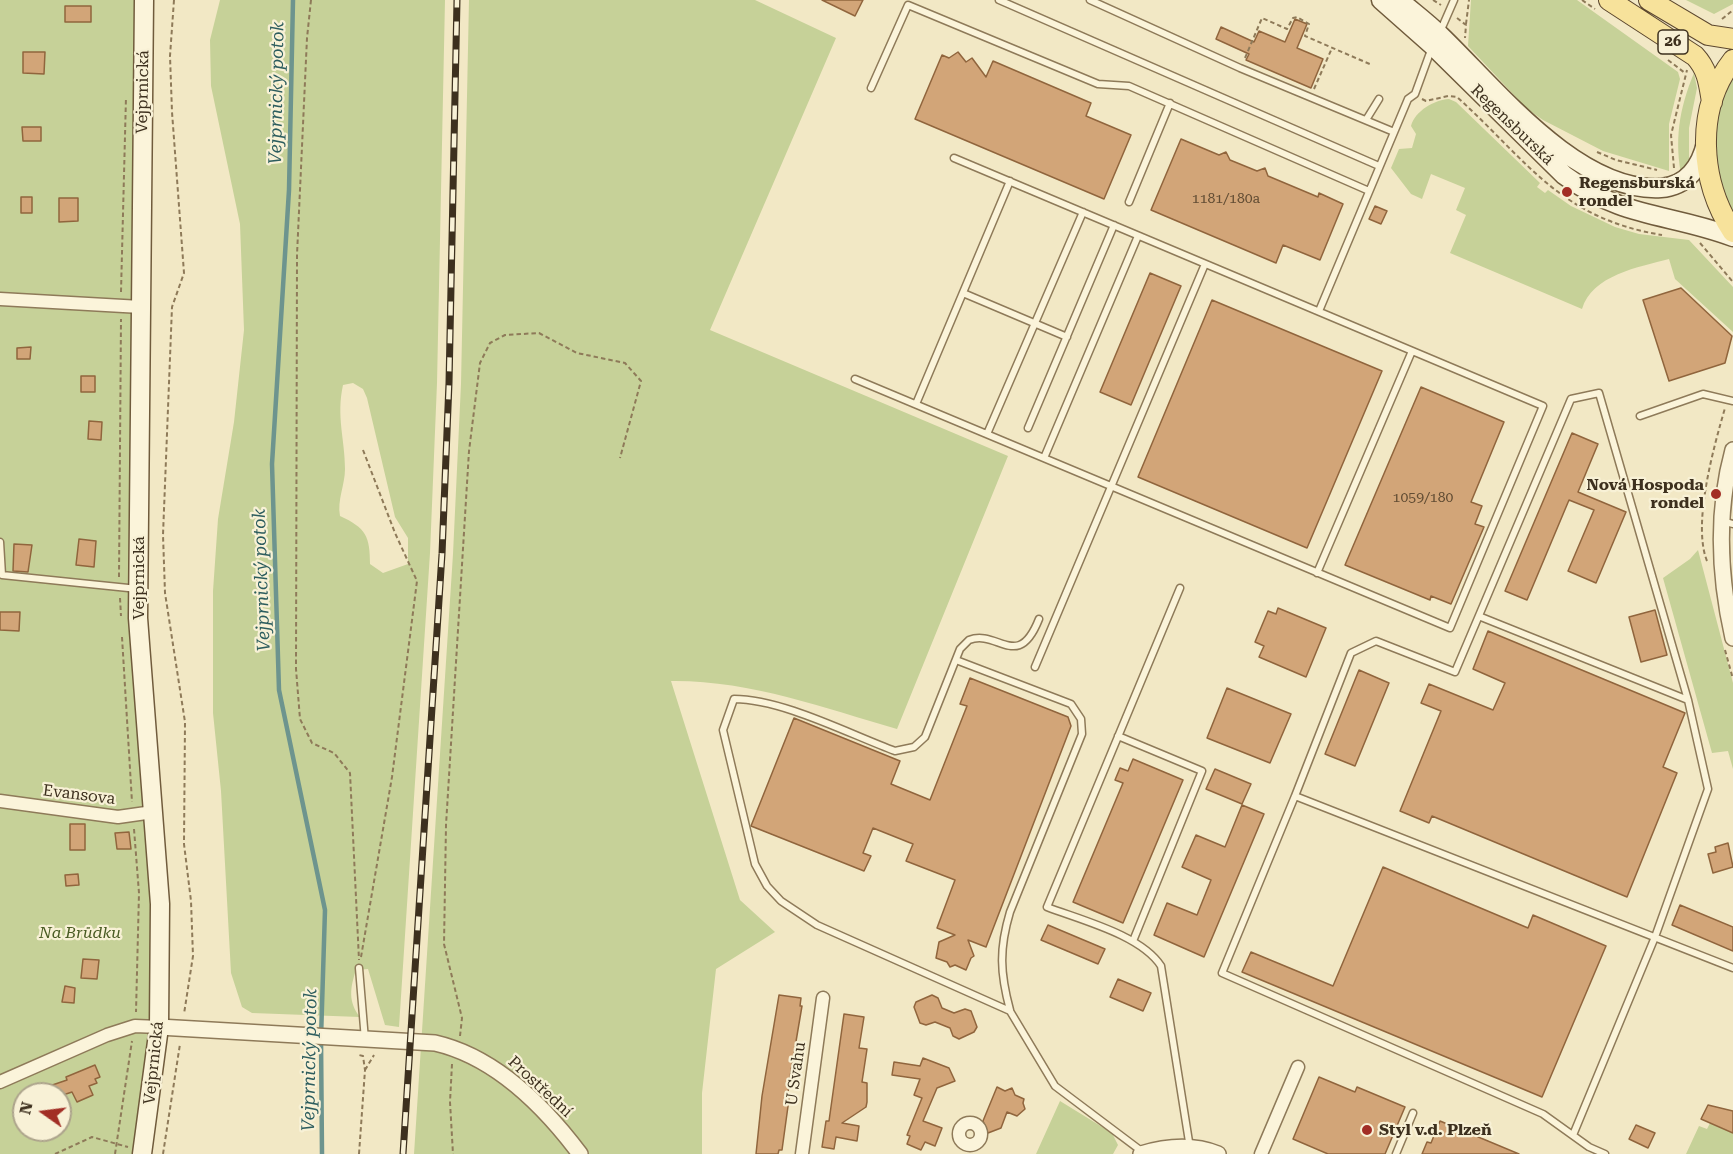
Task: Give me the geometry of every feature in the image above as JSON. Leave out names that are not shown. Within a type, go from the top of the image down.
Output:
[{"type":"main road","name":"Vejprnická","points":[[142,1153],[159,1027],[160,904],[138,618],[144,0]]},
{"type":"main road","name":"Regensburská","points":[[1381,0],[1436,40],[1534,126],[1599,174],[1623,183],[1653,188],[1671,187],[1684,181],[1697,167],[1706,141]]},
{"type":"main road","name":"Regensburská","points":[[1399,0],[1501,116],[1583,190],[1622,208],[1671,221],[1690,223],[1733,237]]},
{"type":"main road","name":"26","points":[[1609,0],[1695,56],[1704,66],[1712,102]]},
{"type":"main road","name":"26","points":[[1650,0],[1701,31],[1718,38],[1733,39]]},
{"type":"main road","name":"26","points":[[1733,60],[1712,102],[1706,141],[1706,158],[1713,194],[1733,232]]},
{"type":"street","points":[[0,299],[141,307]]},
{"type":"street","points":[[1733,450],[1727,522],[1721,560],[1733,638]]},
{"type":"street","name":"Evansova","points":[[0,801],[118,817],[153,812]]},
{"type":"street","name":"U Svahu","points":[[802,1154],[823,998]]},
{"type":"street","points":[[0,1082],[107,1035],[135,1026],[159,1027]]},
{"type":"street","name":"Prostřední","points":[[159,1027],[435,1044],[458,1049],[501,1071],[565,1134],[580,1154]]},
{"type":"street","points":[[1261,1154],[1298,1067]]},
{"type":"street","points":[[1143,1153],[1164,1147],[1205,1149],[1218,1154]]},
{"type":"lane","points":[[999,0],[1379,166]]},
{"type":"lane","points":[[1090,0],[1240,68],[1394,132]]},
{"type":"lane","points":[[1319,311],[1408,99],[1415,94],[1454,0]]},
{"type":"lane","points":[[872,88],[908,5],[1098,84],[1129,86],[1369,191]]},
{"type":"lane","points":[[1366,120],[1379,99]]},
{"type":"lane","points":[[1129,202],[1170,103]]},
{"type":"lane","points":[[855,379],[1450,628],[1543,406],[954,158]]},
{"type":"lane","points":[[916,404],[1010,182]]},
{"type":"lane","points":[[987,434],[1083,212]]},
{"type":"lane","points":[[1028,428],[1114,225]]},
{"type":"lane","points":[[1044,458],[1138,236]]},
{"type":"lane","points":[[1035,667],[1205,264]]},
{"type":"lane","points":[[963,293],[1067,337]]},
{"type":"lane","points":[[1317,573],[1412,351]]},
{"type":"lane","points":[[1573,1136],[1655,937],[1708,789],[1688,700],[1599,393],[1571,399],[1481,617],[1455,672],[1376,640],[1351,653],[1222,973],[1543,1114],[1573,1136],[1589,1147],[1605,1154]]},
{"type":"lane","points":[[1640,416],[1703,394],[1733,401]]},
{"type":"lane","points":[[0,542],[2,575],[138,589]]},
{"type":"lane","points":[[1180,588],[1047,906],[1133,941],[1154,955],[1161,966],[1190,1148]]},
{"type":"lane","points":[[1481,617],[1688,700]]},
{"type":"lane","points":[[1010,1011],[818,925],[782,901],[766,886],[755,864],[723,730],[734,699],[751,699],[774,705],[895,752],[904,751],[925,737],[960,649],[975,638],[1014,646],[1026,642],[1033,634],[1039,619]]},
{"type":"lane","points":[[956,660],[1071,704],[1082,719],[1082,734],[1010,912],[1001,941],[1002,979],[1010,1011],[1055,1086],[1143,1153]]},
{"type":"lane","points":[[1118,736],[1202,771],[1133,941]]},
{"type":"lane","points":[[1295,796],[1733,968]]},
{"type":"lane","points":[[359,968],[359,1040]]},
{"type":"lane","points":[[1396,1154],[1413,1113]]},
{"type":"path","points":[[163,1154],[193,956],[191,901],[184,844],[185,722],[165,593],[163,535],[172,307],[184,273],[171,112],[170,56],[174,0]]},
{"type":"path","points":[[311,0],[307,38],[297,255],[296,669],[300,719],[312,743],[334,753],[350,773],[359,968]]},
{"type":"path","points":[[1433,0],[1466,25]]},
{"type":"path","points":[[1465,41],[1469,0]]},
{"type":"path","points":[[1240,68],[1262,18],[1287,29],[1293,18],[1306,21],[1309,24],[1305,36],[1372,65]]},
{"type":"path","points":[[1311,97],[1332,48]]},
{"type":"path","points":[[1594,151],[1616,160],[1664,172]]},
{"type":"path","points":[[453,1154],[450,1070],[458,1049],[462,1018],[444,944],[446,825],[469,451],[480,363],[490,343],[505,335],[539,333],[578,352],[625,363],[641,381],[620,458]]},
{"type":"path","points":[[359,968],[392,777],[417,581],[395,533],[363,450]]},
{"type":"path","points":[[359,1154],[363,1056],[351,1051],[359,1040],[374,1057],[364,1070]]},
{"type":"path","points":[[55,1154],[92,1137],[142,1153]]},
{"type":"green space","name":"Na Brůdku","points":[[0,0],[144,0],[138,618],[160,904],[142,1154],[0,1154]]},
{"type":"green space","points":[[220,0],[445,0],[437,383],[430,553],[399,1027],[385,1025],[368,969],[356,970],[352,983],[353,1006],[360,1017],[252,1013],[242,1007],[231,973],[221,791],[213,713],[213,591],[218,519],[234,422],[244,330],[240,224],[211,86],[210,40]],"holes":[[[353,383],[363,389],[395,517],[408,538],[408,564],[383,573],[370,564],[369,546],[365,534],[356,525],[340,516],[345,469],[340,407],[343,385]]]},
{"type":"green space","points":[[469,0],[755,0],[836,38],[710,330],[1008,456],[897,729],[758,690],[700,682],[671,681],[740,900],[775,932],[716,969],[702,1093],[702,1154],[414,1154],[453,554],[461,384]]},
{"type":"green space","points":[[1471,0],[1577,0],[1678,72],[1680,79],[1669,124],[1669,171],[1603,151],[1543,120],[1527,109],[1468,46]]},
{"type":"green space","points":[[1686,0],[1733,0],[1733,4],[1714,14]]},
{"type":"green space","points":[[1694,73],[1697,88],[1689,128],[1689,165],[1682,179],[1678,151],[1679,125]]},
{"type":"green space","points":[[1733,78],[1733,215],[1721,179],[1715,146],[1719,113]]},
{"type":"green space","points":[[1449,99],[1456,102],[1540,183],[1537,187],[1545,193],[1548,190],[1571,206],[1615,227],[1639,234],[1689,240],[1733,287],[1733,332],[1675,279],[1669,259],[1631,269],[1606,280],[1587,297],[1582,309],[1450,253],[1466,215],[1456,210],[1465,188],[1431,174],[1422,199],[1411,194],[1391,168],[1399,149],[1412,148],[1416,134],[1411,126],[1421,111],[1431,104]]},
{"type":"green space","points":[[1698,550],[1733,683],[1733,769],[1728,751],[1712,753],[1663,578],[1690,559]]},
{"type":"green space","points":[[1060,1101],[1112,1133],[1118,1145],[1113,1154],[1036,1154]]},
{"type":"green space","points":[[1710,1123],[1733,1133],[1733,1154],[1686,1154],[1699,1126],[1707,1129]]},
{"type":"building","points":[[822,0],[863,0],[855,16]]},
{"type":"building","points":[[65,6],[91,6],[91,22],[65,22]]},
{"type":"building","points":[[1295,19],[1307,24],[1297,48],[1323,59],[1311,88],[1246,60],[1249,54],[1216,39],[1221,27],[1254,42],[1259,31],[1285,42]]},
{"type":"building","points":[[23,52],[45,52],[44,74],[23,73]]},
{"type":"building","points":[[958,52],[966,62],[972,58],[986,77],[993,61],[1091,103],[1086,116],[1131,135],[1104,199],[915,119],[942,55],[949,58]]},
{"type":"building","points":[[22,127],[41,127],[41,141],[23,141]]},
{"type":"building","points":[[1181,139],[1219,155],[1226,152],[1230,160],[1257,171],[1265,168],[1268,176],[1318,197],[1319,193],[1343,204],[1320,260],[1283,245],[1276,263],[1151,210]]},
{"type":"building","points":[[21,197],[32,197],[32,213],[21,213]]},
{"type":"building","points":[[59,198],[78,198],[78,221],[59,222]]},
{"type":"building","points":[[1375,206],[1387,211],[1381,224],[1369,219]]},
{"type":"building","points":[[1150,273],[1181,286],[1131,405],[1100,392]]},
{"type":"building","points":[[1681,288],[1732,336],[1725,363],[1669,381],[1643,300]]},
{"type":"building","points":[[1212,300],[1382,371],[1307,548],[1138,477]]},
{"type":"building","points":[[31,347],[30,359],[17,359],[17,348]]},
{"type":"building","points":[[81,376],[95,376],[95,392],[81,392]]},
{"type":"building","points":[[1421,387],[1504,422],[1471,502],[1482,506],[1475,524],[1484,527],[1451,604],[1431,596],[1430,600],[1345,565]]},
{"type":"building","points":[[89,421],[102,422],[101,440],[88,439]]},
{"type":"building","points":[[1572,433],[1598,444],[1578,492],[1626,512],[1596,583],[1568,571],[1594,510],[1569,500],[1527,600],[1505,591]]},
{"type":"building","points":[[79,539],[96,541],[94,567],[76,565]]},
{"type":"building","points":[[14,544],[32,545],[28,572],[13,571]]},
{"type":"building","points":[[1278,608],[1326,628],[1306,677],[1259,657],[1264,646],[1255,642],[1268,611],[1276,614]]},
{"type":"building","points":[[1655,610],[1667,655],[1641,662],[1629,617]]},
{"type":"building","points":[[0,612],[20,612],[19,631],[0,630]]},
{"type":"building","points":[[1488,631],[1685,713],[1663,767],[1677,773],[1627,897],[1432,816],[1429,823],[1400,811],[1441,711],[1421,703],[1429,684],[1493,710],[1505,683],[1473,669]]},
{"type":"building","points":[[1359,670],[1389,683],[1355,766],[1325,754]]},
{"type":"building","points":[[970,678],[1068,717],[1071,726],[986,947],[968,940],[974,956],[966,970],[955,965],[950,967],[947,962],[936,958],[939,942],[955,935],[937,928],[955,880],[906,861],[913,844],[873,828],[863,853],[871,856],[864,871],[751,826],[794,718],[900,761],[891,784],[930,800],[967,706],[960,704]]},
{"type":"building","points":[[1227,688],[1291,714],[1270,763],[1207,738]]},
{"type":"building","points":[[1133,759],[1183,780],[1123,923],[1073,902],[1123,783],[1115,780],[1120,768],[1128,771]]},
{"type":"building","points":[[1215,769],[1251,784],[1242,804],[1206,789]]},
{"type":"building","points":[[1242,805],[1264,814],[1204,957],[1154,935],[1167,903],[1197,915],[1211,880],[1182,867],[1196,835],[1225,847]]},
{"type":"building","points":[[70,824],[85,824],[85,850],[70,850]]},
{"type":"building","points":[[129,832],[131,849],[117,849],[115,833]]},
{"type":"building","points":[[1728,843],[1733,867],[1713,873],[1708,854],[1716,852],[1715,847]]},
{"type":"building","points":[[1383,867],[1528,928],[1533,915],[1606,946],[1542,1097],[1242,972],[1251,952],[1333,986]]},
{"type":"building","points":[[78,874],[79,885],[66,886],[65,875]]},
{"type":"building","points":[[1680,905],[1733,927],[1733,951],[1672,925]]},
{"type":"building","points":[[1048,925],[1105,949],[1098,964],[1041,940]]},
{"type":"building","points":[[83,959],[99,960],[97,979],[81,978]]},
{"type":"building","points":[[1118,979],[1151,993],[1143,1011],[1110,997]]},
{"type":"building","points":[[65,986],[75,988],[74,1003],[62,1002]]},
{"type":"building","points":[[779,995],[801,998],[800,1006],[802,1006],[787,1099],[789,1099],[782,1150],[779,1150],[778,1154],[756,1154],[762,1096]]},
{"type":"building","points":[[932,995],[938,998],[942,1008],[954,1013],[965,1009],[971,1011],[977,1027],[974,1032],[959,1039],[953,1036],[950,1028],[935,1022],[926,1025],[920,1023],[914,1007],[916,1002]]},
{"type":"building","points":[[844,1014],[864,1017],[859,1048],[867,1049],[862,1082],[867,1083],[867,1102],[866,1107],[842,1123],[859,1126],[857,1141],[836,1137],[834,1149],[822,1147],[826,1121],[829,1121]]},
{"type":"building","points":[[923,1058],[949,1068],[955,1081],[937,1088],[923,1121],[942,1128],[935,1146],[925,1142],[921,1150],[907,1144],[910,1136],[907,1135],[922,1098],[914,1095],[920,1079],[892,1075],[894,1062],[920,1066]]},
{"type":"building","points":[[95,1065],[100,1077],[95,1079],[97,1083],[89,1086],[93,1095],[77,1102],[72,1092],[72,1082],[61,1082],[67,1080],[66,1077]]},
{"type":"building","points":[[1319,1077],[1355,1092],[1357,1087],[1405,1107],[1385,1154],[1328,1154],[1293,1139]]},
{"type":"building","points":[[997,1087],[1005,1091],[1012,1088],[1015,1095],[1024,1099],[1025,1109],[1017,1116],[1007,1112],[1001,1128],[988,1133],[983,1121]]},
{"type":"building","points":[[1708,1105],[1733,1111],[1733,1133],[1701,1119]]},
{"type":"building","points":[[1440,1121],[1519,1154],[1422,1154],[1427,1142],[1431,1143]]},
{"type":"building","points":[[1636,1125],[1655,1133],[1648,1148],[1629,1139]]},
{"type":"waterway","name":"Vejprnický potok","points":[[293,0],[289,190],[272,464],[279,690],[325,910],[321,1038],[322,1154]]},
{"type":"railway","points":[[403,1154],[442,554],[449,383],[457,0]]},
{"type":"place","name":"Regensburská rondel","points":[[1567,192]]},
{"type":"place","name":"Nová Hospoda rondel","points":[[1716,494]]},
{"type":"place","name":"Styl v.d. Plzeň","points":[[1367,1130]]}]
